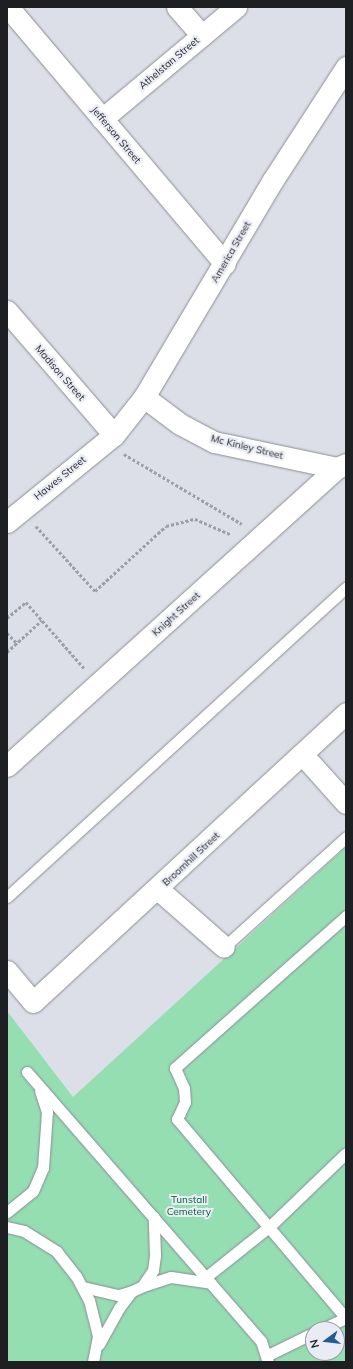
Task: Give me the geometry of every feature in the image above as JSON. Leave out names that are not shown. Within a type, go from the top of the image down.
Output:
[{"type":"street","name":"Jefferson Street","points":[[8,7],[225,264]]},
{"type":"street","points":[[177,7],[202,36]]},
{"type":"street","name":"Athelstan Street","points":[[102,119],[236,7]]},
{"type":"street","name":"America Street","points":[[109,439],[144,397],[225,264],[273,180],[346,67]]},
{"type":"street","name":"Madison Street","points":[[7,311],[109,439]]},
{"type":"street","name":"Mc Kinley Street","points":[[144,397],[170,416],[214,442],[341,466]]},
{"type":"street","name":"Hawes Street","points":[[14,516],[109,439]]},
{"type":"street","name":"Knight Street","points":[[7,766],[341,466]]},
{"type":"street","name":"Broomhill Street","points":[[7,971],[33,1002],[159,890],[346,713]]},
{"type":"street","points":[[302,754],[346,803]]},
{"type":"street","points":[[159,890],[224,947]]},
{"type":"lane","points":[[7,896],[346,587]]},
{"type":"lane","points":[[224,947],[346,837]]},
{"type":"lane","points":[[346,916],[175,1068],[184,1088],[184,1107],[177,1119],[270,1226],[346,1318]]},
{"type":"lane","points":[[27,1072],[262,1342],[268,1358],[305,1337]]},
{"type":"lane","points":[[7,1212],[33,1191],[43,1168],[47,1112],[39,1086]]},
{"type":"lane","points":[[83,1287],[119,1295],[171,1277],[209,1280],[270,1226],[346,1153]]},
{"type":"lane","points":[[143,1286],[154,1262],[154,1217]]},
{"type":"lane","points":[[7,1227],[24,1231],[57,1252],[83,1287],[89,1300],[98,1336],[94,1358]]},
{"type":"lane","points":[[94,1358],[105,1330],[132,1291]]},
{"type":"path","points":[[109,439],[257,540]]},
{"type":"path","points":[[14,516],[95,592],[166,526],[195,519],[257,540]]},
{"type":"path","points":[[7,618],[26,602],[98,684]]},
{"type":"path","points":[[7,652],[42,620]]},
{"type":"path","points":[[7,633],[17,644]]},
{"type":"green space","name":"Tunstall Cemetery","points":[[346,847],[346,1362],[7,1362],[7,1011],[73,1097]]}]
